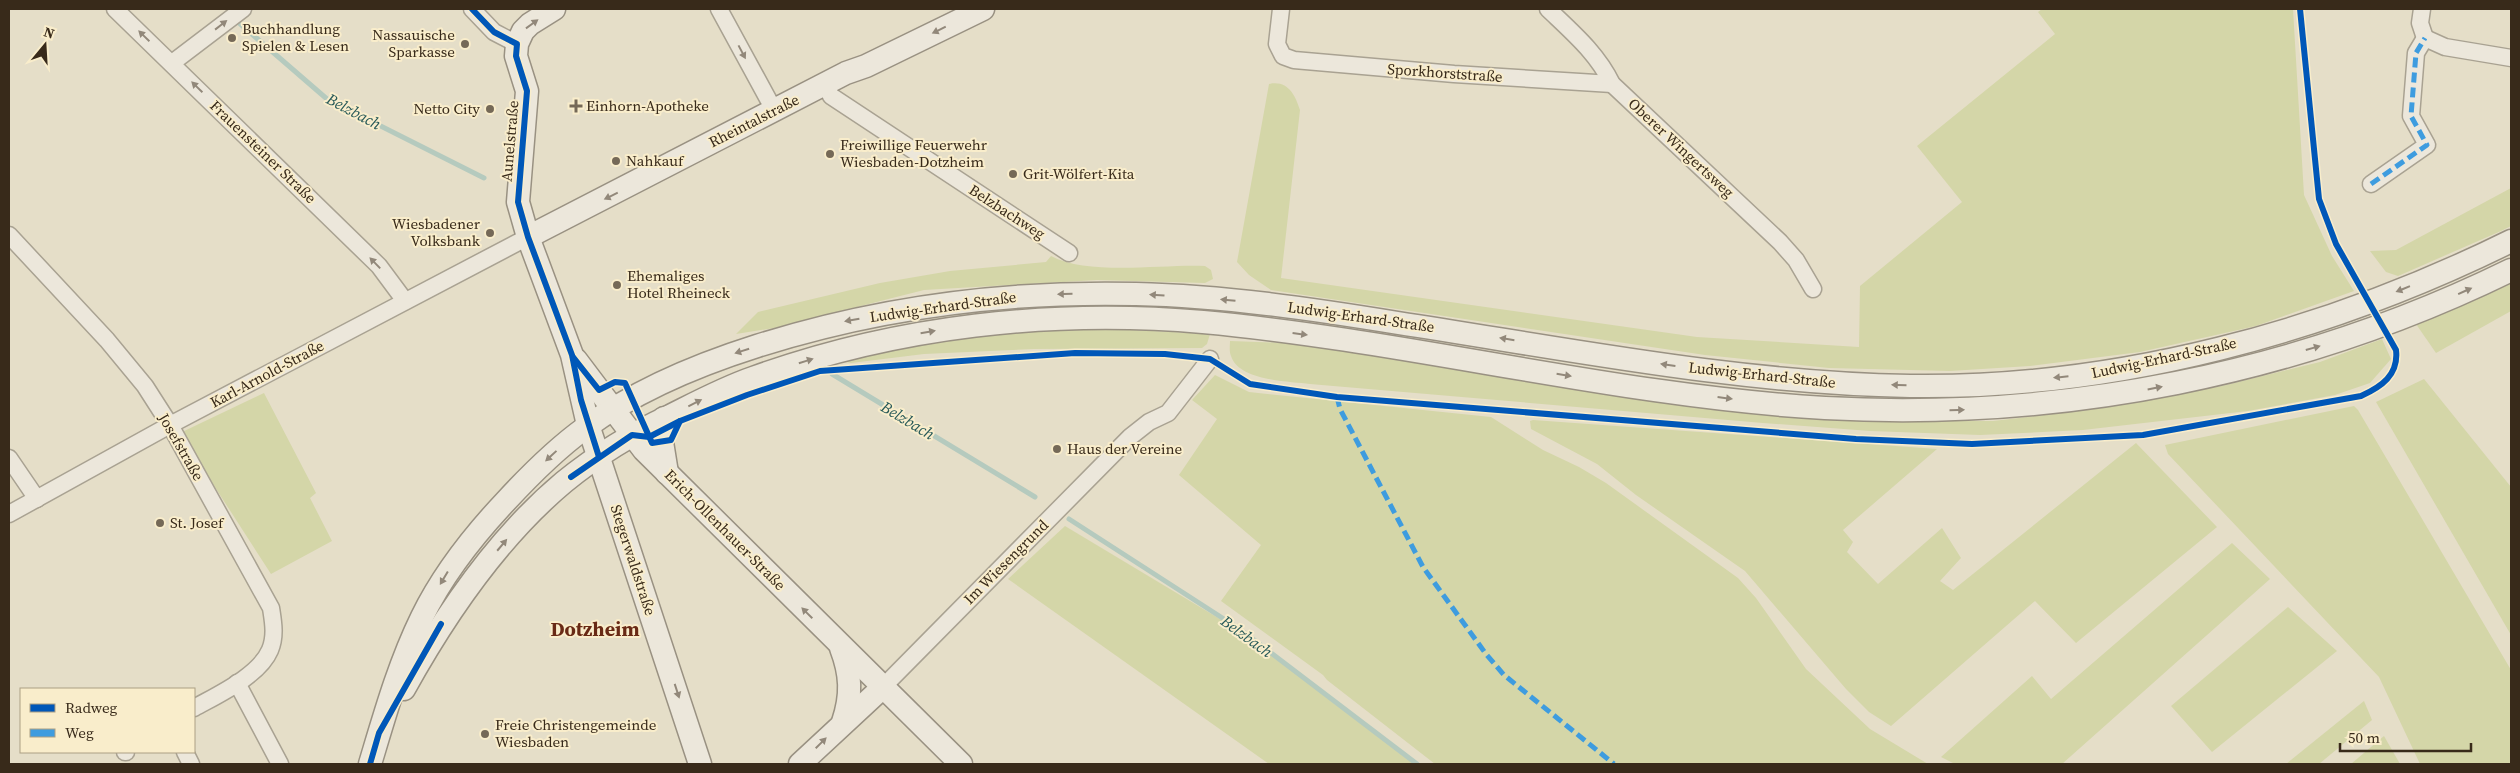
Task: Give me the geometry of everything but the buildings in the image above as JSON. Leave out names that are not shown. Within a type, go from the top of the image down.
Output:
[{"type":"main road","points":[[517,44],[523,31],[530,24],[554,9]]},
{"type":"main road","name":"Rheintalstraße","points":[[528,237],[825,84],[983,9]]},
{"type":"main road","name":"Aunelstraße","points":[[517,44],[516,56],[527,91],[518,202],[528,237]]},
{"type":"main road","name":"Stegerwaldstraße","points":[[528,237],[572,355],[588,425],[700,764]]},
{"type":"main road","name":"Ludwig-Erhard-Straße","points":[[370,764],[400,666],[424,612],[449,570],[482,527],[533,472],[588,425],[685,371],[733,353],[835,324],[918,308],[1029,294],[1141,294],[1257,303],[1715,372],[1826,383],[1914,386],[1973,384],[2076,376],[2127,368],[2236,343],[2358,307],[2469,262],[2511,241]]},
{"type":"main road","name":"Ludwig-Erhard-Straße","points":[[379,733],[441,624],[503,544],[559,486],[632,435],[664,418],[758,376],[843,350],[922,333],[974,325],[1029,320],[1140,319],[1252,327],[1632,386],[1747,401],[1824,408],[1915,411],[1975,409],[2132,393],[2242,368],[2370,330],[2429,307],[2511,270]]},
{"type":"main road","name":"Stegerwaldstraße","points":[[572,355],[614,410]]},
{"type":"main road","name":"Erich-Ollenhauer-Straße","points":[[614,410],[632,435],[667,473],[961,764]]},
{"type":"main road","points":[[664,418],[662,442],[667,473]]},
{"type":"main road","name":"Erich-Ollenhauer-Straße","points":[[841,647],[848,665],[850,684],[849,704],[842,722]]},
{"type":"main road","name":"Im Wiesengrund","points":[[800,764],[842,722],[883,687]]},
{"type":"street","name":"Frauensteiner Straße","points":[[115,9],[379,266],[405,301]]},
{"type":"street","points":[[172,63],[242,9]]},
{"type":"street","points":[[472,9],[494,32],[517,44]]},
{"type":"street","points":[[719,9],[774,110]]},
{"type":"street","name":"Sporkhorststraße","points":[[1281,9],[1277,44],[1280,52],[1294,60],[1454,74],[1612,84]]},
{"type":"street","name":"Oberer Wingertsweg","points":[[1548,9],[1593,53],[1604,67],[1612,84],[1780,242],[1796,260],[1813,289]]},
{"type":"street","points":[[2422,9],[2420,23],[2425,38],[2444,47],[2511,58]]},
{"type":"street","points":[[2371,184],[2427,146],[2411,116],[2416,53],[2425,38]]},
{"type":"street","name":"Belzbachweg","points":[[825,84],[831,96],[1069,253]]},
{"type":"street","name":"Josefstraße","points":[[9,235],[107,340],[145,386],[170,425],[271,608],[274,627],[270,650],[258,666],[237,683],[195,707]]},
{"type":"street","name":"Karl-Arnold-Straße","points":[[9,514],[170,425],[528,237]]},
{"type":"street","name":"Im Wiesengrund","points":[[883,687],[1130,437],[1149,422],[1168,413],[1210,359]]},
{"type":"street","points":[[9,458],[37,499]]},
{"type":"street","points":[[237,683],[280,764]]},
{"type":"green space","points":[[2042,9],[2293,9],[2304,195],[2332,256],[2354,291],[2256,326],[2140,352],[2030,366],[1950,371],[1829,368],[1705,355],[1271,290],[1249,275],[1237,262],[1269,84],[1276,83],[1290,90],[1300,110],[1281,278],[1697,337],[1859,347],[1860,286],[1962,202],[1917,146],[2055,34],[2038,12]]},
{"type":"green space","points":[[2511,188],[2511,226],[2501,231],[2398,276],[2386,272],[2370,251],[2396,250]]},
{"type":"green space","points":[[1051,256],[1066,262],[1085,266],[1126,268],[1205,266],[1211,270],[1213,279],[1205,283],[1097,280],[924,290],[774,328],[736,334],[758,312],[880,283],[950,271],[1046,262]]},
{"type":"green space","points":[[2511,282],[2511,311],[2436,353],[2416,324]]},
{"type":"green space","points":[[1076,327],[1210,334],[1207,344],[1202,348],[1034,349],[924,354],[851,363],[841,361],[899,349],[958,340],[1016,332]]},
{"type":"green space","points":[[2382,339],[2391,359],[2370,383],[2335,395],[2248,411],[2083,430],[1980,435],[1870,431],[1763,423],[1290,382],[1254,375],[1236,364],[1230,353],[1230,341],[1291,343],[1763,414],[1873,421],[1993,421],[2103,408],[2222,386],[2320,362]]},
{"type":"green space","points":[[1215,375],[1249,392],[1491,417],[1543,450],[1579,467],[1606,483],[1738,578],[1756,598],[1806,669],[1870,729],[1928,764],[1435,764],[1323,675],[1221,601],[1261,545],[1179,475],[1217,419],[1192,400]]},
{"type":"green space","points":[[2424,379],[2511,487],[2511,635],[2376,402]]},
{"type":"green space","points":[[264,393],[316,493],[310,498],[332,541],[271,574],[180,433]]},
{"type":"green space","points":[[2354,406],[2511,670],[2511,764],[2420,764],[2379,677],[2168,454],[2165,445]]},
{"type":"green space","points":[[1530,421],[1937,449],[1843,530],[1853,542],[1847,552],[1878,584],[1942,528],[1961,558],[1940,581],[1953,590],[2136,443],[2217,527],[2076,643],[2035,601],[1891,726],[1869,712],[1846,689],[1745,571],[1636,495],[1597,464],[1531,429]]},
{"type":"green space","points":[[1065,526],[1240,631],[1414,764],[1269,764],[1008,579]]},
{"type":"green space","points":[[2232,543],[2270,579],[2062,764],[1955,764],[1941,757],[2032,676],[2051,699]]},
{"type":"green space","points":[[2288,607],[2337,651],[2212,752],[2171,706]]},
{"type":"green space","points":[[2364,701],[2372,720],[2319,764],[2286,764]]},
{"type":"green space","points":[[2384,736],[2400,764],[2351,764]]},
{"type":"waterway","name":"Belzbach","points":[[238,22],[327,99],[484,178]]},
{"type":"waterway","name":"Belzbach","points":[[832,374],[1035,497]]},
{"type":"waterway","name":"Belzbach","points":[[1069,519],[1241,630],[1417,764]]},
{"type":"marked path","points":[[2371,184],[2427,145],[2411,116],[2416,53],[2425,38]]},
{"type":"marked path","points":[[1337,397],[1340,409],[1423,567],[1486,654],[1504,675],[1614,764]]},
{"type":"cycle path","points":[[472,9],[494,32],[517,44],[516,56],[527,91],[518,202],[528,237],[572,355],[581,400],[599,457]]},
{"type":"cycle path","points":[[571,477],[632,435],[649,437],[680,421],[747,395],[820,371],[1075,353],[1165,354],[1210,359],[1250,384],[1337,397],[1856,439],[1972,444],[2143,435],[2361,396],[2382,384],[2392,373],[2395,366],[2396,350],[2336,244],[2319,199],[2300,9]]},
{"type":"cycle path","points":[[573,357],[599,390],[615,382],[625,383],[652,443],[671,440],[680,421]]},
{"type":"cycle path","points":[[370,764],[379,733],[441,624]]},
{"type":"place","name":"Buchhandlung Spielen & Lesen","points":[[232,38]]},
{"type":"place","name":"Nassauische Sparkasse","points":[[465,44]]},
{"type":"place","name":"Einhorn-Apotheke","points":[[576,106]]},
{"type":"place","name":"Netto City","points":[[490,109]]},
{"type":"place","name":"Freiwillige Feuerwehr Wiesbaden-Dotzheim","points":[[830,154]]},
{"type":"place","name":"Nahkauf","points":[[616,161]]},
{"type":"place","name":"Grit-Wölfert-Kita","points":[[1013,174]]},
{"type":"place","name":"Wiesbadener Volksbank","points":[[490,233]]},
{"type":"place","name":"Ehemaliges Hotel Rheineck","points":[[617,285]]},
{"type":"place","name":"Haus der Vereine","points":[[1057,449]]},
{"type":"place","name":"St. Josef","points":[[160,523]]},
{"type":"place","name":"Freie Christengemeinde Wiesbaden","points":[[485,734]]},
{"type":"district","name":"Dotzheim","points":[[595,629]]}]
